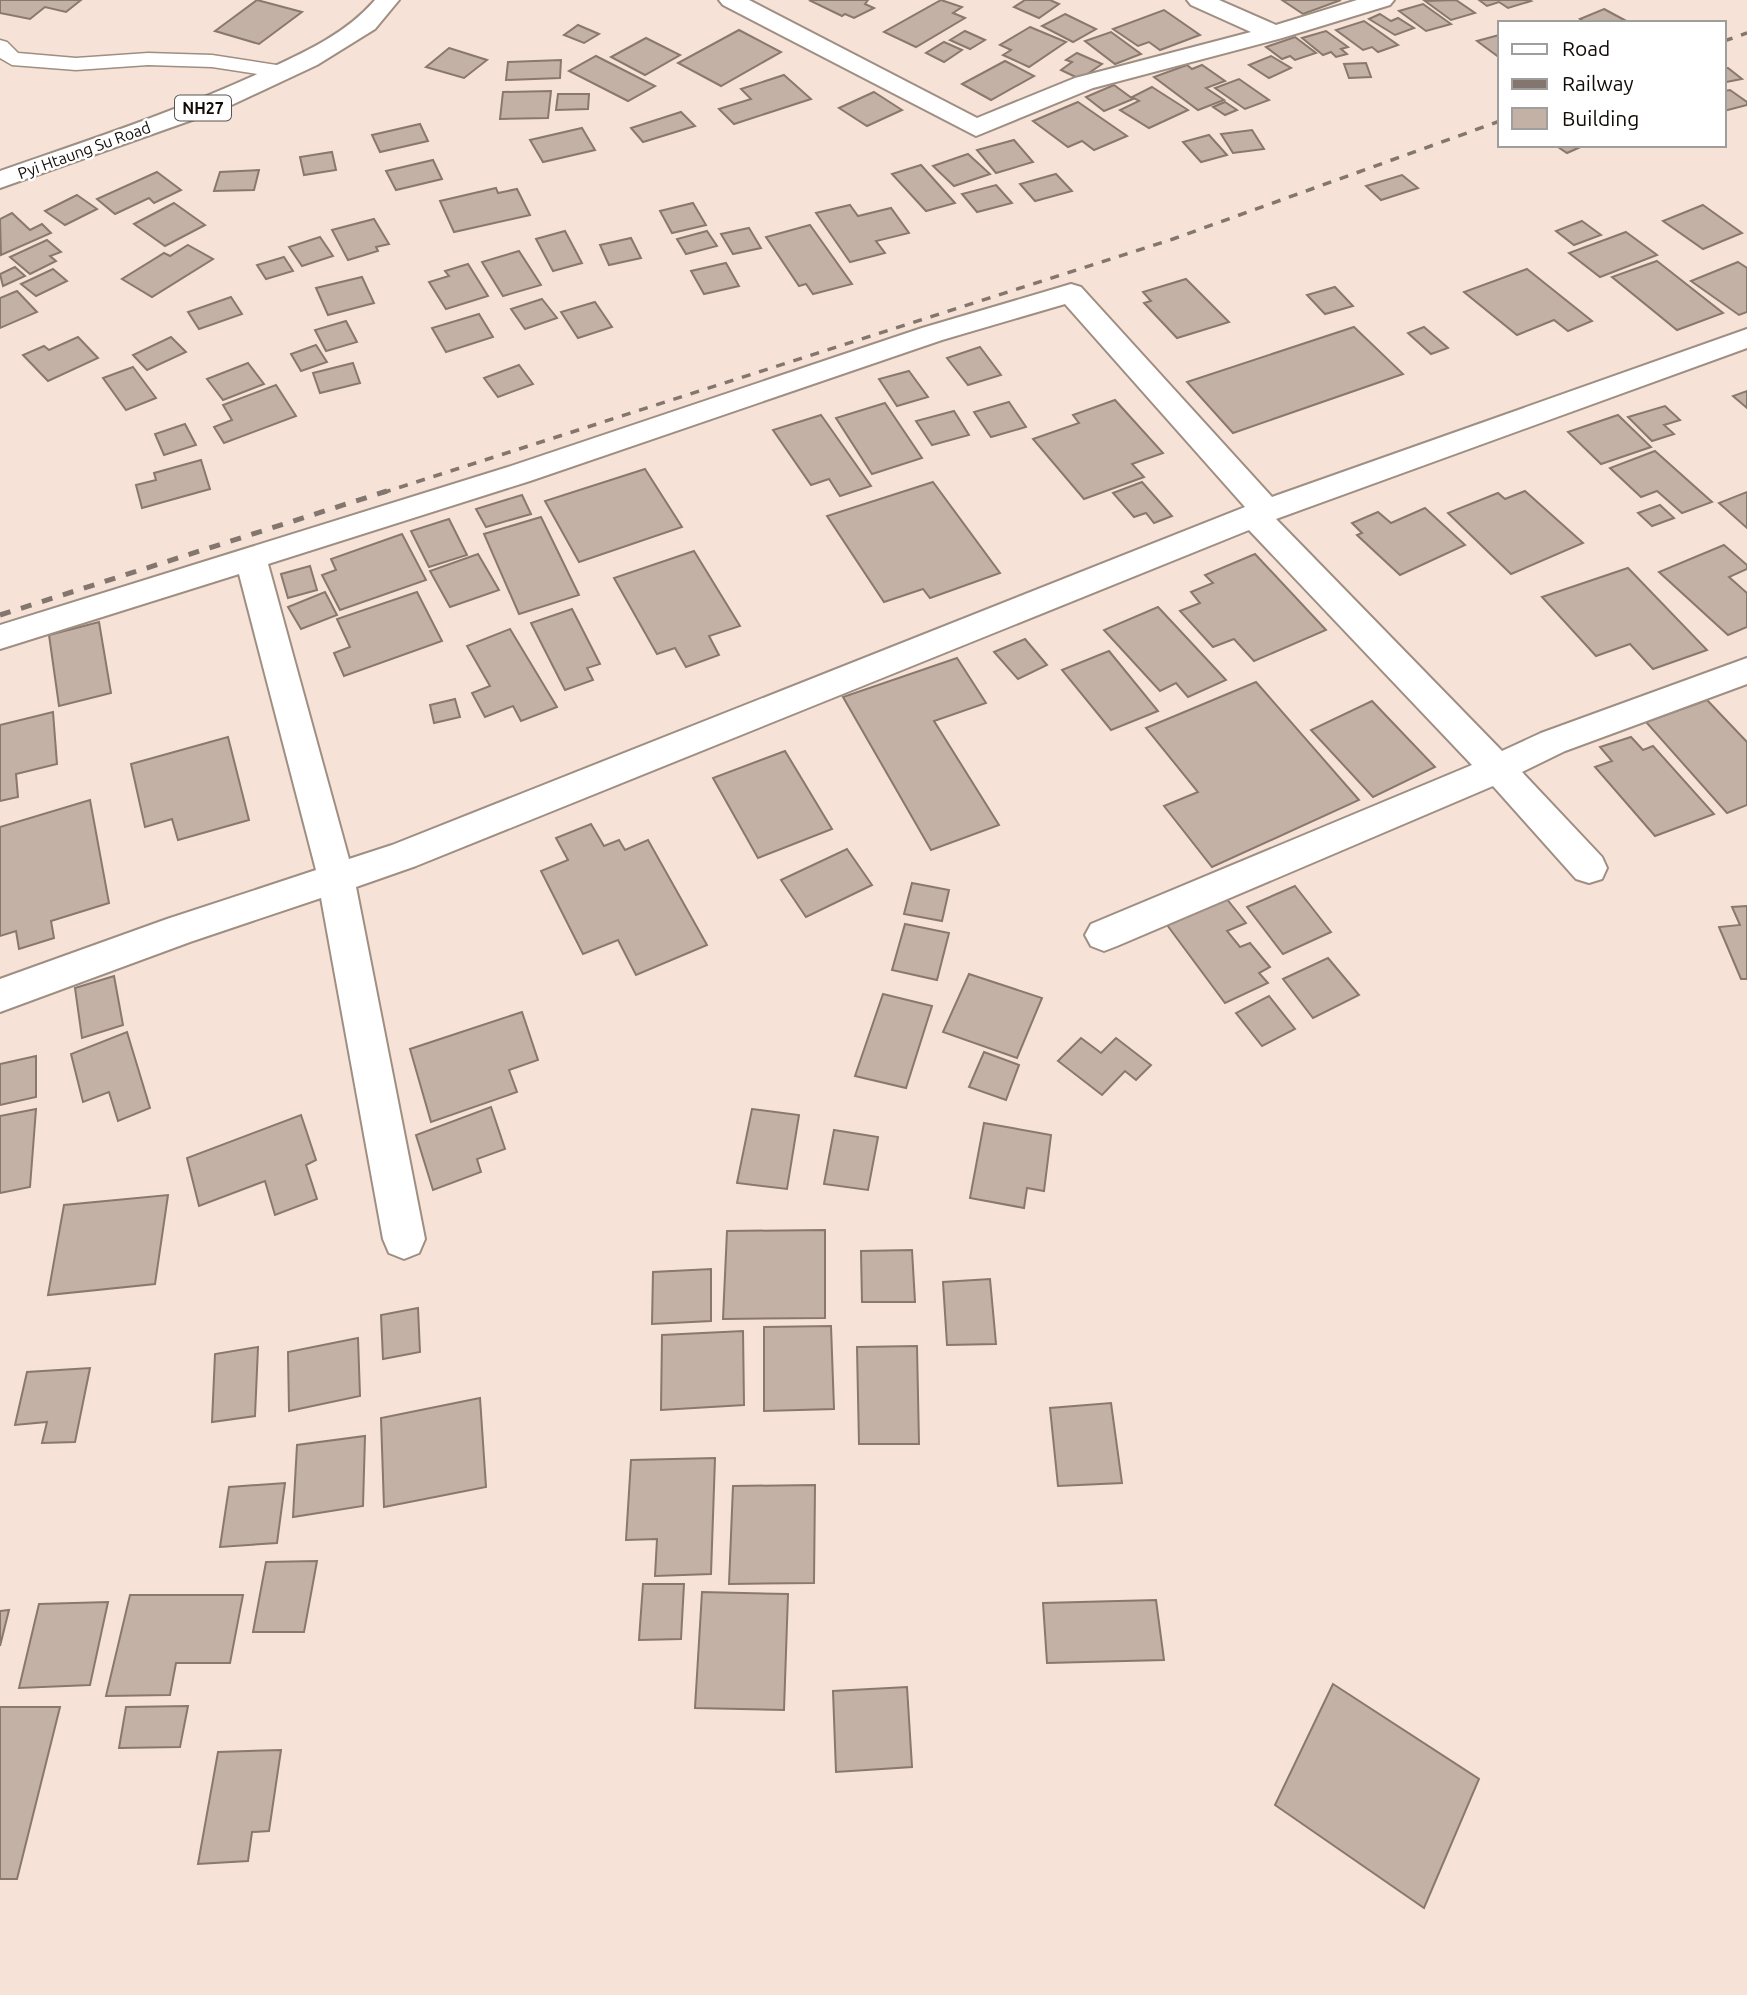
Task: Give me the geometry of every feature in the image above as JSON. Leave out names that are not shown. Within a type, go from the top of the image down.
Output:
[{"type":"main road","name":"Pyi Htaung Su Road","points":[[0,180],[214,104],[283,72],[367,24],[387,0]]},
{"type":"main road","points":[[731,0],[976,128],[1084,83],[1274,33],[1382,0]]},
{"type":"main road","points":[[1199,0],[1274,33]]},
{"type":"main road","points":[[0,637],[250,556],[519,474],[932,334],[1071,293],[1260,513],[1589,868]]},
{"type":"main road","points":[[0,996],[180,930],[403,856],[1260,513],[1747,338]]},
{"type":"main road","points":[[250,556],[336,878],[404,1239]]},
{"type":"main road","points":[[1104,936],[1498,769],[1553,742],[1747,671]]},
{"type":"lane","points":[[0,46],[12,59],[76,64],[148,59],[212,61],[283,72]]},
{"type":"building","points":[[0,0],[81,0],[66,12],[45,7],[30,19],[0,13]]},
{"type":"building","points":[[257,0],[302,12],[259,44],[215,31]]},
{"type":"building","points":[[809,0],[868,0],[865,4],[874,8],[854,18],[845,14],[842,16]]},
{"type":"building","points":[[941,0],[962,7],[953,13],[965,18],[916,47],[884,32]]},
{"type":"building","points":[[1025,0],[1050,0],[1059,4],[1039,18],[1014,7]]},
{"type":"building","points":[[1282,0],[1341,0],[1303,14]]},
{"type":"building","points":[[1456,0],[1475,13],[1451,20],[1425,1]]},
{"type":"building","points":[[1479,0],[1531,1],[1508,8],[1499,2],[1487,6]]},
{"type":"building","points":[[1423,4],[1451,24],[1426,31],[1399,11]]},
{"type":"building","points":[[1604,9],[1626,21],[1583,21],[1580,19]]},
{"type":"building","points":[[1164,10],[1200,35],[1160,50],[1149,42],[1138,46],[1113,29]]},
{"type":"building","points":[[1065,14],[1096,29],[1073,42],[1042,26]]},
{"type":"building","points":[[1380,14],[1391,21],[1398,18],[1414,28],[1395,35],[1369,19]]},
{"type":"building","points":[[1364,21],[1398,45],[1378,52],[1372,47],[1363,50],[1336,30]]},
{"type":"building","points":[[578,25],[599,34],[584,43],[564,35]]},
{"type":"building","points":[[1030,27],[1066,42],[1029,67],[1003,55],[1011,50],[1000,45]]},
{"type":"building","points":[[739,30],[781,52],[721,86],[678,63]]},
{"type":"building","points":[[965,31],[985,40],[970,49],[950,40]]},
{"type":"building","points":[[1326,31],[1348,47],[1341,49],[1347,54],[1336,57],[1331,52],[1323,55],[1302,38]]},
{"type":"building","points":[[1111,32],[1141,54],[1115,64],[1085,41]]},
{"type":"building","points":[[1498,36],[1498,57],[1477,41]]},
{"type":"building","points":[[1295,37],[1316,53],[1295,60],[1290,56],[1282,59],[1266,47]]},
{"type":"building","points":[[646,38],[680,55],[645,75],[611,57]]},
{"type":"building","points":[[944,42],[962,50],[944,62],[926,53]]},
{"type":"building","points":[[449,48],[487,60],[464,78],[426,67]]},
{"type":"building","points":[[1077,53],[1102,64],[1080,79],[1061,70],[1072,62],[1066,60]]},
{"type":"building","points":[[596,56],[655,86],[628,101],[569,71]]},
{"type":"building","points":[[1271,56],[1291,68],[1269,78],[1249,65]]},
{"type":"building","points":[[561,60],[560,78],[506,80],[508,62]]},
{"type":"building","points":[[1005,61],[1034,76],[991,100],[962,84]]},
{"type":"building","points":[[1366,63],[1371,77],[1349,78],[1344,64]]},
{"type":"building","points":[[1187,65],[1192,69],[1202,65],[1225,81],[1206,88],[1224,100],[1198,110],[1154,77]]},
{"type":"building","points":[[1726,68],[1728,68],[1742,79],[1726,82]]},
{"type":"building","points":[[784,75],[811,99],[734,124],[719,109],[751,99],[741,89]]},
{"type":"building","points":[[1239,79],[1269,100],[1245,109],[1215,88]]},
{"type":"building","points":[[1114,85],[1133,99],[1104,111],[1086,97]]},
{"type":"building","points":[[1152,87],[1188,110],[1149,128],[1120,110],[1139,101],[1132,97]]},
{"type":"building","points":[[1730,90],[1747,102],[1747,105],[1726,110],[1726,91]]},
{"type":"building","points":[[551,91],[548,118],[500,119],[503,92]]},
{"type":"building","points":[[874,92],[902,110],[867,126],[839,108]]},
{"type":"building","points":[[558,94],[589,94],[588,109],[556,110]]},
{"type":"building","points":[[1078,102],[1127,136],[1094,150],[1082,141],[1068,147],[1033,121]]},
{"type":"building","points":[[1225,102],[1237,110],[1225,115],[1213,107]]},
{"type":"building","points":[[681,112],[695,126],[643,142],[631,128]]},
{"type":"building","points":[[420,124],[428,141],[380,152],[372,135]]},
{"type":"building","points":[[582,128],[595,150],[543,162],[530,140]]},
{"type":"building","points":[[1252,130],[1264,149],[1233,153],[1221,134]]},
{"type":"building","points":[[1209,135],[1227,155],[1201,162],[1183,142]]},
{"type":"building","points":[[1014,140],[1033,162],[996,173],[977,150]]},
{"type":"building","points":[[1558,147],[1580,147],[1567,153]]},
{"type":"building","points":[[332,152],[336,170],[304,175],[300,157]]},
{"type":"building","points":[[968,154],[990,174],[954,186],[933,166]]},
{"type":"building","points":[[433,160],[442,179],[396,190],[386,171]]},
{"type":"building","points":[[921,165],[955,203],[926,211],[892,174]]},
{"type":"building","points":[[259,170],[254,190],[214,191],[220,172]]},
{"type":"building","points":[[157,172],[181,190],[154,203],[149,198],[115,214],[97,199]]},
{"type":"building","points":[[1056,174],[1072,191],[1035,201],[1020,184]]},
{"type":"building","points":[[1402,175],[1418,188],[1381,200],[1366,186]]},
{"type":"building","points":[[996,185],[1012,203],[977,212],[962,194]]},
{"type":"building","points":[[496,188],[498,193],[517,189],[530,215],[454,232],[440,201]]},
{"type":"building","points":[[77,195],[97,209],[65,225],[45,211]]},
{"type":"building","points":[[174,203],[205,225],[165,246],[134,224]]},
{"type":"building","points":[[693,203],[706,225],[672,233],[660,211]]},
{"type":"building","points":[[850,205],[858,216],[891,208],[909,233],[876,241],[885,253],[850,262],[816,213]]},
{"type":"building","points":[[1703,205],[1742,233],[1703,249],[1663,221]]},
{"type":"building","points":[[12,213],[30,230],[42,224],[51,233],[1,255],[0,219]]},
{"type":"building","points":[[374,219],[389,244],[376,247],[378,251],[348,260],[332,230]]},
{"type":"building","points":[[1582,221],[1601,235],[1574,245],[1556,231]]},
{"type":"building","points":[[810,225],[852,284],[813,294],[806,284],[799,286],[766,237]]},
{"type":"building","points":[[749,228],[761,248],[733,254],[721,234]]},
{"type":"building","points":[[565,231],[582,263],[553,271],[536,239]]},
{"type":"building","points":[[707,231],[717,246],[686,254],[677,239]]},
{"type":"building","points":[[1626,232],[1657,255],[1600,277],[1569,253]]},
{"type":"building","points":[[320,237],[333,256],[302,266],[289,247]]},
{"type":"building","points":[[631,238],[641,258],[609,265],[600,245]]},
{"type":"building","points":[[47,240],[61,252],[50,256],[56,261],[30,274],[10,257]]},
{"type":"building","points":[[188,245],[213,259],[152,297],[122,279],[164,253],[170,256]]},
{"type":"building","points":[[519,251],[541,285],[503,296],[482,262]]},
{"type":"building","points":[[284,257],[293,271],[266,279],[257,265]]},
{"type":"building","points":[[1657,261],[1723,313],[1677,330],[1612,277]]},
{"type":"building","points":[[1738,262],[1747,268],[1747,312],[1739,315],[1691,281]]},
{"type":"building","points":[[726,263],[739,286],[704,294],[691,271]]},
{"type":"building","points":[[468,264],[488,296],[446,309],[429,282],[449,276],[445,271]]},
{"type":"building","points":[[15,267],[25,276],[3,286],[0,274]]},
{"type":"building","points":[[53,269],[67,281],[36,296],[21,284]]},
{"type":"building","points":[[1527,269],[1592,321],[1568,331],[1554,320],[1517,335],[1464,292]]},
{"type":"building","points":[[362,277],[374,303],[328,315],[316,288]]},
{"type":"building","points":[[1186,279],[1229,322],[1177,338],[1144,303],[1151,301],[1143,292]]},
{"type":"building","points":[[1335,287],[1353,306],[1325,314],[1307,295]]},
{"type":"building","points":[[17,291],[37,312],[0,328],[0,298]]},
{"type":"building","points":[[231,297],[242,314],[199,329],[188,312]]},
{"type":"building","points":[[542,299],[557,318],[525,329],[511,309]]},
{"type":"building","points":[[595,302],[612,327],[578,338],[561,312]]},
{"type":"building","points":[[479,314],[493,337],[446,352],[432,328]]},
{"type":"building","points":[[346,321],[357,342],[326,351],[315,330]]},
{"type":"building","points":[[1354,327],[1403,374],[1233,433],[1187,382]]},
{"type":"building","points":[[1424,327],[1448,348],[1431,354],[1408,333]]},
{"type":"building","points":[[78,337],[98,358],[48,381],[23,355],[44,346],[49,350]]},
{"type":"building","points":[[171,337],[186,352],[147,370],[133,355]]},
{"type":"building","points":[[316,345],[327,362],[301,371],[291,354]]},
{"type":"building","points":[[980,347],[1001,375],[968,385],[947,358]]},
{"type":"building","points":[[248,363],[264,384],[223,400],[207,379]]},
{"type":"building","points":[[353,363],[360,383],[320,393],[313,373]]},
{"type":"building","points":[[519,365],[533,384],[498,397],[484,378]]},
{"type":"building","points":[[133,367],[156,398],[126,410],[103,378]]},
{"type":"building","points":[[909,371],[928,397],[897,406],[879,379]]},
{"type":"building","points":[[276,385],[296,416],[224,443],[214,427],[232,420],[223,405]]},
{"type":"building","points":[[1747,391],[1747,408],[1733,396]]},
{"type":"building","points":[[1115,400],[1163,453],[1132,464],[1144,477],[1084,499],[1033,439],[1079,423],[1073,415]]},
{"type":"building","points":[[1009,402],[1026,427],[991,437],[974,412]]},
{"type":"building","points":[[885,403],[922,458],[872,474],[836,418]]},
{"type":"building","points":[[1665,406],[1680,420],[1664,425],[1674,434],[1652,441],[1628,417]]},
{"type":"building","points":[[954,411],[969,435],[932,445],[916,421]]},
{"type":"building","points":[[821,415],[871,486],[840,496],[829,479],[811,485],[773,430]]},
{"type":"building","points":[[1618,415],[1651,447],[1601,464],[1568,432]]},
{"type":"building","points":[[185,424],[196,445],[164,455],[155,434]]},
{"type":"building","points":[[1655,451],[1712,502],[1682,513],[1657,491],[1641,497],[1610,468]]},
{"type":"building","points":[[201,460],[210,489],[142,508],[136,485],[156,480],[154,473]]},
{"type":"building","points":[[645,469],[682,527],[579,562],[545,501]]},
{"type":"building","points":[[933,482],[1000,573],[930,598],[923,589],[884,602],[827,516]]},
{"type":"building","points":[[1142,482],[1172,516],[1154,523],[1146,513],[1134,517],[1113,493]]},
{"type":"building","points":[[1525,491],[1583,543],[1511,574],[1448,513],[1498,493],[1505,499]]},
{"type":"building","points":[[1747,492],[1747,528],[1719,503]]},
{"type":"building","points":[[522,495],[531,514],[486,527],[476,509]]},
{"type":"building","points":[[1660,505],[1674,518],[1652,526],[1638,513]]},
{"type":"building","points":[[1425,508],[1465,545],[1400,575],[1357,535],[1362,533],[1352,523],[1378,512],[1391,523]]},
{"type":"building","points":[[541,517],[579,595],[519,614],[484,534]]},
{"type":"building","points":[[449,519],[467,555],[429,567],[411,531]]},
{"type":"building","points":[[402,534],[426,580],[340,610],[322,575],[336,570],[331,559]]},
{"type":"building","points":[[1724,545],[1747,565],[1747,569],[1729,577],[1747,593],[1747,627],[1728,635],[1659,572]]},
{"type":"building","points":[[694,551],[740,626],[709,636],[719,655],[686,667],[675,648],[657,654],[614,578]]},
{"type":"building","points":[[478,554],[499,590],[450,607],[430,571]]},
{"type":"building","points":[[1255,554],[1326,630],[1254,661],[1234,639],[1213,647],[1180,611],[1200,603],[1191,592],[1213,583],[1205,575]]},
{"type":"building","points":[[310,566],[317,590],[288,598],[281,574]]},
{"type":"building","points":[[1628,568],[1707,650],[1653,669],[1630,644],[1596,656],[1542,597]]},
{"type":"building","points":[[325,592],[337,615],[301,629],[288,607]]},
{"type":"building","points":[[417,592],[442,641],[344,676],[334,653],[350,647],[337,619]]},
{"type":"building","points":[[1158,607],[1226,680],[1188,697],[1176,683],[1160,691],[1104,630]]},
{"type":"building","points":[[572,609],[600,664],[587,668],[593,680],[565,690],[531,623]]},
{"type":"building","points":[[99,622],[111,693],[59,706],[49,635]]},
{"type":"building","points":[[510,629],[557,707],[521,721],[513,706],[485,717],[472,693],[490,686],[467,646]]},
{"type":"building","points":[[1025,639],[1047,665],[1018,679],[994,652]]},
{"type":"building","points":[[1109,651],[1158,711],[1111,730],[1062,670]]},
{"type":"building","points":[[957,658],[986,703],[934,721],[999,825],[931,850],[843,697]]},
{"type":"building","points":[[1256,682],[1359,800],[1212,867],[1164,806],[1198,792],[1146,728]]},
{"type":"building","points":[[455,699],[460,717],[434,723],[430,705]]},
{"type":"building","points":[[1707,700],[1747,742],[1747,805],[1727,813],[1646,722]]},
{"type":"building","points":[[1372,701],[1435,767],[1373,797],[1311,730]]},
{"type":"building","points":[[53,712],[57,764],[16,774],[18,797],[0,801],[0,725]]},
{"type":"building","points":[[228,737],[249,820],[178,840],[172,819],[145,827],[131,764]]},
{"type":"building","points":[[1631,737],[1643,750],[1653,746],[1714,814],[1655,836],[1595,767],[1612,761],[1600,747]]},
{"type":"building","points":[[785,751],[832,829],[758,858],[713,778]]},
{"type":"building","points":[[90,800],[109,903],[51,921],[54,938],[19,949],[16,931],[0,936],[0,827]]},
{"type":"building","points":[[591,824],[604,846],[619,840],[625,850],[648,840],[707,945],[636,975],[618,940],[583,954],[541,871],[568,860],[556,838]]},
{"type":"building","points":[[847,849],[872,885],[806,917],[781,880]]},
{"type":"building","points":[[912,883],[949,890],[942,921],[904,914]]},
{"type":"building","points":[[1295,886],[1331,932],[1283,954],[1247,907]]},
{"type":"building","points":[[1226,898],[1246,923],[1227,931],[1240,947],[1250,943],[1270,967],[1259,973],[1268,983],[1225,1003],[1167,925]]},
{"type":"building","points":[[1747,906],[1747,979],[1741,979],[1719,927],[1740,925],[1732,907]]},
{"type":"building","points":[[905,924],[949,933],[937,980],[892,970]]},
{"type":"building","points":[[1328,958],[1359,995],[1313,1018],[1283,979]]},
{"type":"building","points":[[969,974],[1042,998],[1017,1058],[943,1032]]},
{"type":"building","points":[[114,976],[123,1025],[82,1038],[75,988]]},
{"type":"building","points":[[883,994],[932,1006],[906,1088],[855,1076]]},
{"type":"building","points":[[1269,996],[1295,1029],[1262,1046],[1236,1013]]},
{"type":"building","points":[[522,1012],[538,1060],[509,1070],[517,1092],[431,1122],[410,1049]]},
{"type":"building","points":[[127,1032],[150,1108],[118,1121],[109,1092],[83,1102],[71,1054]]},
{"type":"building","points":[[1081,1038],[1101,1053],[1116,1038],[1151,1065],[1136,1080],[1125,1071],[1102,1095],[1058,1061]]},
{"type":"building","points":[[984,1052],[1019,1065],[1006,1100],[969,1087]]},
{"type":"building","points":[[36,1056],[36,1097],[0,1105],[0,1064]]},
{"type":"building","points":[[491,1107],[505,1149],[477,1159],[481,1172],[433,1190],[416,1135]]},
{"type":"building","points":[[36,1109],[30,1187],[0,1193],[0,1116]]},
{"type":"building","points":[[752,1109],[799,1115],[787,1189],[737,1183]]},
{"type":"building","points":[[301,1115],[316,1160],[306,1165],[317,1199],[275,1215],[265,1181],[199,1206],[187,1158]]},
{"type":"building","points":[[984,1123],[1051,1135],[1044,1191],[1027,1188],[1024,1208],[970,1198]]},
{"type":"building","points":[[834,1130],[878,1137],[868,1190],[824,1184]]},
{"type":"building","points":[[168,1195],[155,1284],[48,1295],[64,1205]]},
{"type":"building","points":[[825,1230],[825,1318],[723,1319],[727,1231]]},
{"type":"building","points":[[912,1250],[915,1302],[862,1302],[861,1251]]},
{"type":"building","points":[[711,1269],[711,1321],[652,1324],[653,1272]]},
{"type":"building","points":[[990,1279],[996,1344],[947,1345],[943,1282]]},
{"type":"building","points":[[418,1308],[420,1352],[383,1359],[381,1315]]},
{"type":"building","points":[[831,1326],[834,1409],[764,1411],[764,1327]]},
{"type":"building","points":[[743,1331],[744,1405],[661,1410],[662,1335]]},
{"type":"building","points":[[358,1338],[360,1396],[289,1411],[288,1352]]},
{"type":"building","points":[[917,1346],[919,1444],[859,1444],[857,1347]]},
{"type":"building","points":[[258,1347],[255,1416],[212,1422],[215,1354]]},
{"type":"building","points":[[90,1368],[75,1442],[42,1443],[47,1422],[15,1425],[27,1372]]},
{"type":"building","points":[[480,1398],[486,1487],[384,1507],[381,1418]]},
{"type":"building","points":[[1111,1403],[1122,1483],[1058,1486],[1050,1408]]},
{"type":"building","points":[[365,1436],[363,1506],[293,1517],[297,1445]]},
{"type":"building","points":[[715,1458],[711,1574],[655,1576],[657,1539],[626,1540],[631,1460]]},
{"type":"building","points":[[285,1483],[277,1543],[220,1547],[229,1487]]},
{"type":"building","points":[[815,1485],[814,1583],[729,1584],[733,1486]]},
{"type":"building","points":[[317,1561],[304,1632],[253,1632],[266,1562]]},
{"type":"building","points":[[643,1584],[684,1584],[681,1639],[639,1640]]},
{"type":"building","points":[[702,1592],[788,1594],[784,1710],[695,1708]]},
{"type":"building","points":[[130,1595],[243,1595],[230,1663],[176,1663],[170,1695],[106,1696]]},
{"type":"building","points":[[1156,1600],[1164,1660],[1047,1663],[1043,1603]]},
{"type":"building","points":[[108,1602],[90,1685],[19,1688],[39,1604]]},
{"type":"building","points":[[9,1610],[0,1646],[0,1611]]},
{"type":"building","points":[[1333,1684],[1479,1779],[1424,1908],[1275,1805]]},
{"type":"building","points":[[907,1687],[912,1767],[836,1772],[833,1691]]},
{"type":"building","points":[[188,1706],[180,1747],[119,1748],[126,1707]]},
{"type":"building","points":[[0,1707],[60,1707],[17,1879],[0,1879]]},
{"type":"building","points":[[281,1750],[269,1831],[252,1832],[248,1861],[198,1864],[218,1752]]},
{"type":"railway","points":[[1726,40],[1747,33]]},
{"type":"railway","points":[[382,493],[1173,239],[1498,122]]},
{"type":"railway","points":[[0,615],[387,491]]}]
